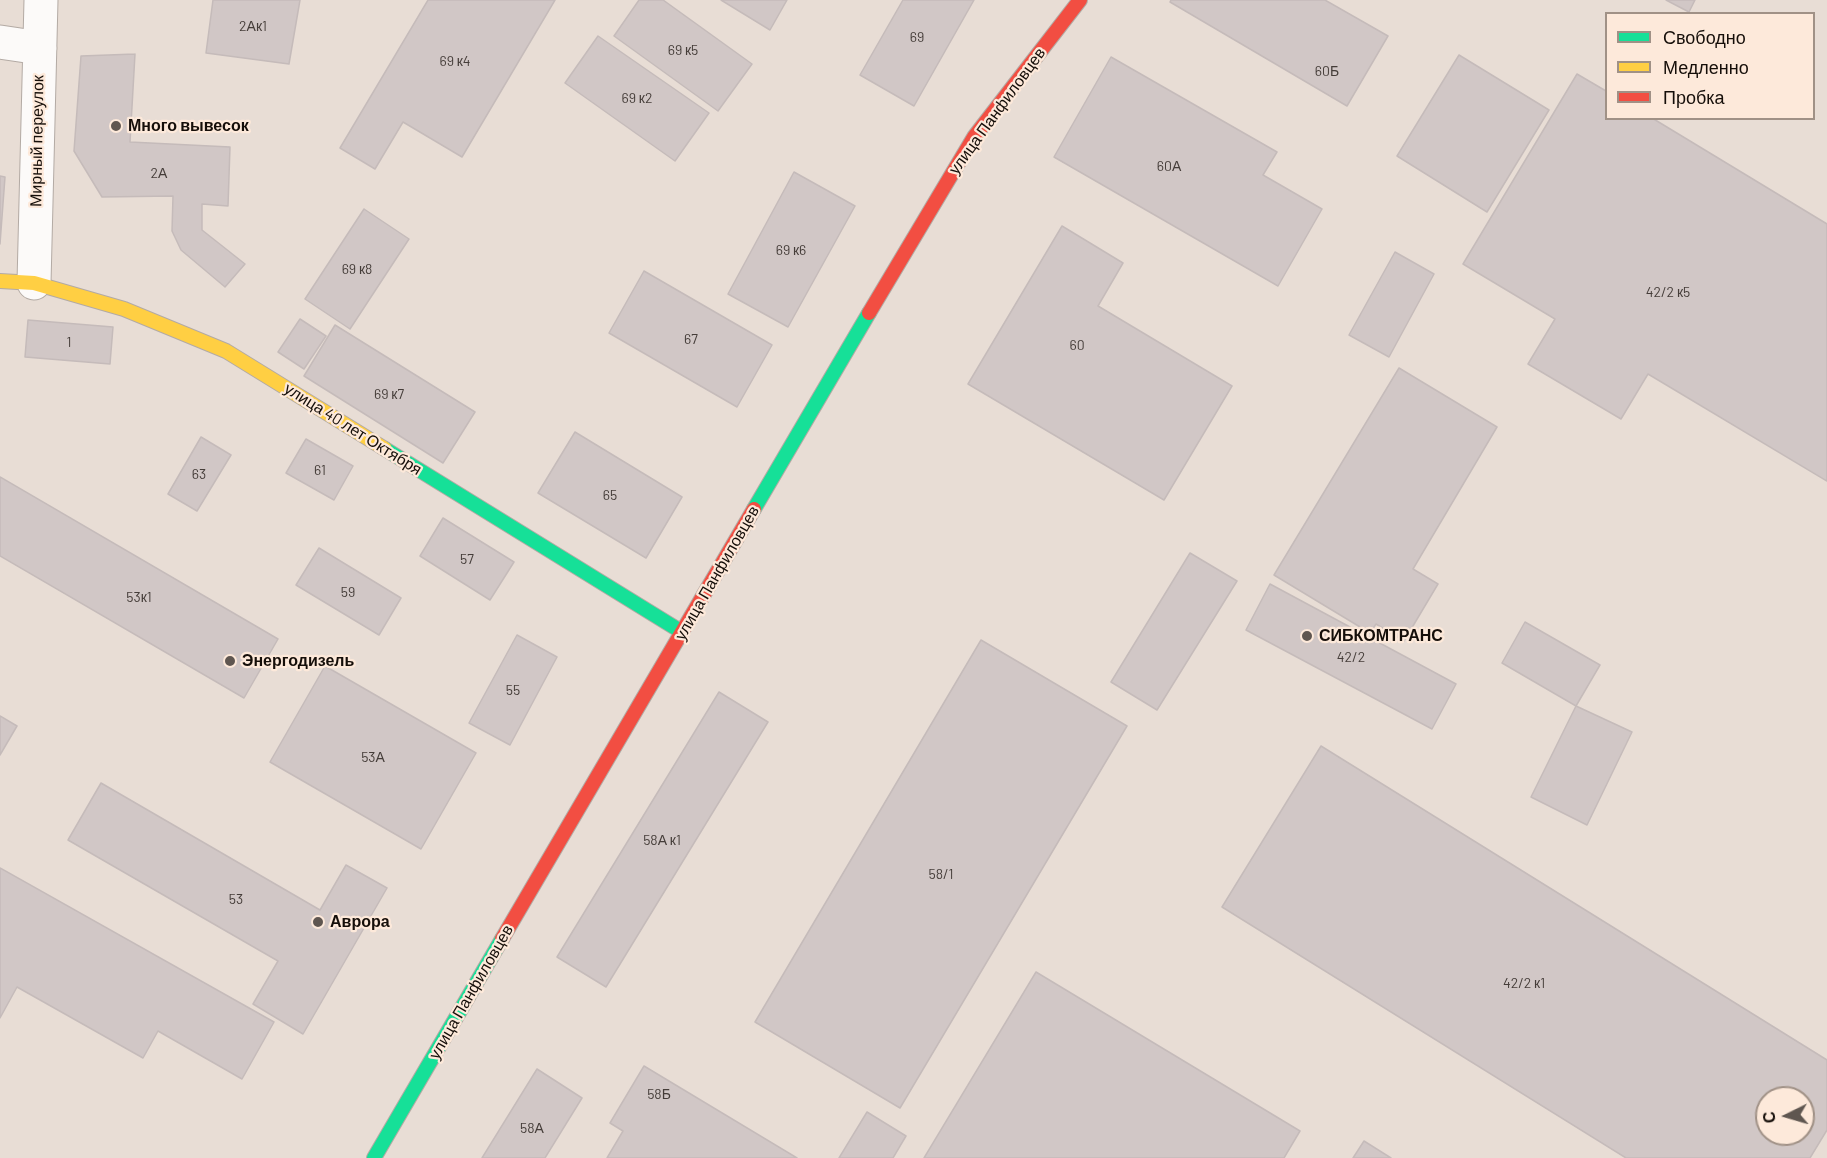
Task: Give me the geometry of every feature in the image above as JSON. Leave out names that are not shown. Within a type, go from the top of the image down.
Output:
[{"type":"street","name":"Мирный переулок","points":[[34,283],[41,0]]},
{"type":"street","name":"улица Панфиловцев","points":[[374,1158],[936,199],[969,146],[1080,0]]},
{"type":"street","points":[[0,42],[40,48]]},
{"type":"street","name":"улица 40 лет Октября","points":[[0,281],[34,283],[124,309],[226,351],[682,632]]},
{"type":"building","points":[[213,0],[300,0],[289,64],[206,53]]},
{"type":"building","points":[[428,0],[555,0],[462,157],[403,122],[375,169],[340,148]]},
{"type":"building","points":[[639,0],[663,0],[752,64],[718,111],[614,36]]},
{"type":"building","points":[[721,0],[787,0],[770,30]]},
{"type":"building","points":[[903,0],[974,0],[914,106],[860,75]]},
{"type":"building","points":[[1171,0],[1325,0],[1388,36],[1347,106],[1170,2]]},
{"type":"building","points":[[1666,0],[1695,0],[1689,12]]},
{"type":"building","points":[[598,36],[709,113],[675,161],[565,83]]},
{"type":"building","points":[[135,54],[130,142],[230,147],[228,206],[202,204],[202,230],[245,264],[225,287],[181,250],[172,231],[173,196],[102,197],[74,151],[81,56]]},
{"type":"building","points":[[1459,55],[1549,110],[1487,212],[1397,156]]},
{"type":"building","points":[[1111,57],[1277,152],[1263,175],[1322,209],[1278,286],[1054,157]]},
{"type":"building","points":[[1577,74],[1605,90],[1605,120],[1655,120],[1827,224],[1827,481],[1648,374],[1621,419],[1528,364],[1555,319],[1463,264]]},
{"type":"building","points":[[794,172],[855,206],[788,327],[728,294]]},
{"type":"building","points":[[0,176],[5,177],[0,244]]},
{"type":"building","points":[[364,209],[409,239],[350,329],[305,299]]},
{"type":"building","points":[[1062,226],[1123,263],[1098,306],[1232,386],[1164,500],[968,384]]},
{"type":"building","points":[[1395,252],[1434,274],[1389,357],[1349,335]]},
{"type":"building","points":[[644,271],[772,345],[737,407],[609,333]]},
{"type":"building","points":[[300,319],[326,336],[304,369],[278,352]]},
{"type":"building","points":[[28,320],[113,327],[110,364],[25,357]]},
{"type":"building","points":[[335,325],[475,412],[443,463],[304,376]]},
{"type":"building","points":[[1399,368],[1497,427],[1413,569],[1438,584],[1404,641],[1376,624],[1370,633],[1274,575]]},
{"type":"building","points":[[575,432],[682,497],[646,558],[538,493]]},
{"type":"building","points":[[201,437],[231,455],[197,511],[168,494]]},
{"type":"building","points":[[306,439],[353,466],[334,500],[286,473]]},
{"type":"building","points":[[0,477],[278,639],[244,698],[0,556]]},
{"type":"building","points":[[443,518],[514,562],[490,600],[420,556]]},
{"type":"building","points":[[319,548],[401,598],[379,635],[296,585]]},
{"type":"building","points":[[1190,553],[1237,581],[1157,710],[1111,682]]},
{"type":"building","points":[[1270,584],[1456,684],[1432,729],[1246,630]]},
{"type":"building","points":[[1525,622],[1600,665],[1576,706],[1502,663]]},
{"type":"building","points":[[517,635],[557,657],[510,745],[469,723]]},
{"type":"building","points":[[981,640],[1127,726],[900,1108],[755,1022]]},
{"type":"building","points":[[325,666],[476,753],[421,849],[270,762]]},
{"type":"building","points":[[719,692],[768,722],[606,987],[557,957]]},
{"type":"building","points":[[1576,706],[1632,732],[1587,825],[1531,797]]},
{"type":"building","points":[[0,716],[17,726],[0,755]]},
{"type":"building","points":[[1321,746],[1827,1060],[1827,1130],[1810,1158],[1626,1158],[1222,907]]},
{"type":"building","points":[[101,783],[320,910],[346,865],[387,888],[303,1034],[253,1004],[278,961],[68,840]]},
{"type":"building","points":[[0,868],[274,1022],[242,1079],[158,1031],[143,1058],[17,987],[0,1018]]},
{"type":"building","points":[[1036,972],[1300,1131],[1284,1158],[924,1158]]},
{"type":"building","points":[[644,1066],[797,1158],[607,1158],[623,1131],[610,1123]]},
{"type":"building","points":[[537,1069],[582,1098],[545,1158],[482,1158]]},
{"type":"building","points":[[867,1112],[906,1136],[893,1158],[839,1158]]},
{"type":"building","points":[[1364,1141],[1391,1158],[1353,1158]]},
{"type":"traffic: fast","points":[[754,509],[869,313]]},
{"type":"traffic: fast","points":[[385,449],[682,632]]},
{"type":"traffic: fast","points":[[374,1158],[502,939]]},
{"type":"traffic: slow","points":[[0,281],[34,283],[124,309],[226,351],[385,449]]},
{"type":"traffic: jam","points":[[869,313],[974,137],[1080,0]]},
{"type":"traffic: jam","points":[[502,939],[754,509]]},
{"type":"place","name":"Много вывесок","points":[[116,126]]},
{"type":"place","name":"СИБКОМТРАНС","points":[[1307,636]]},
{"type":"place","name":"Энергодизель","points":[[230,661]]},
{"type":"place","name":"Аврора","points":[[318,922]]}]
